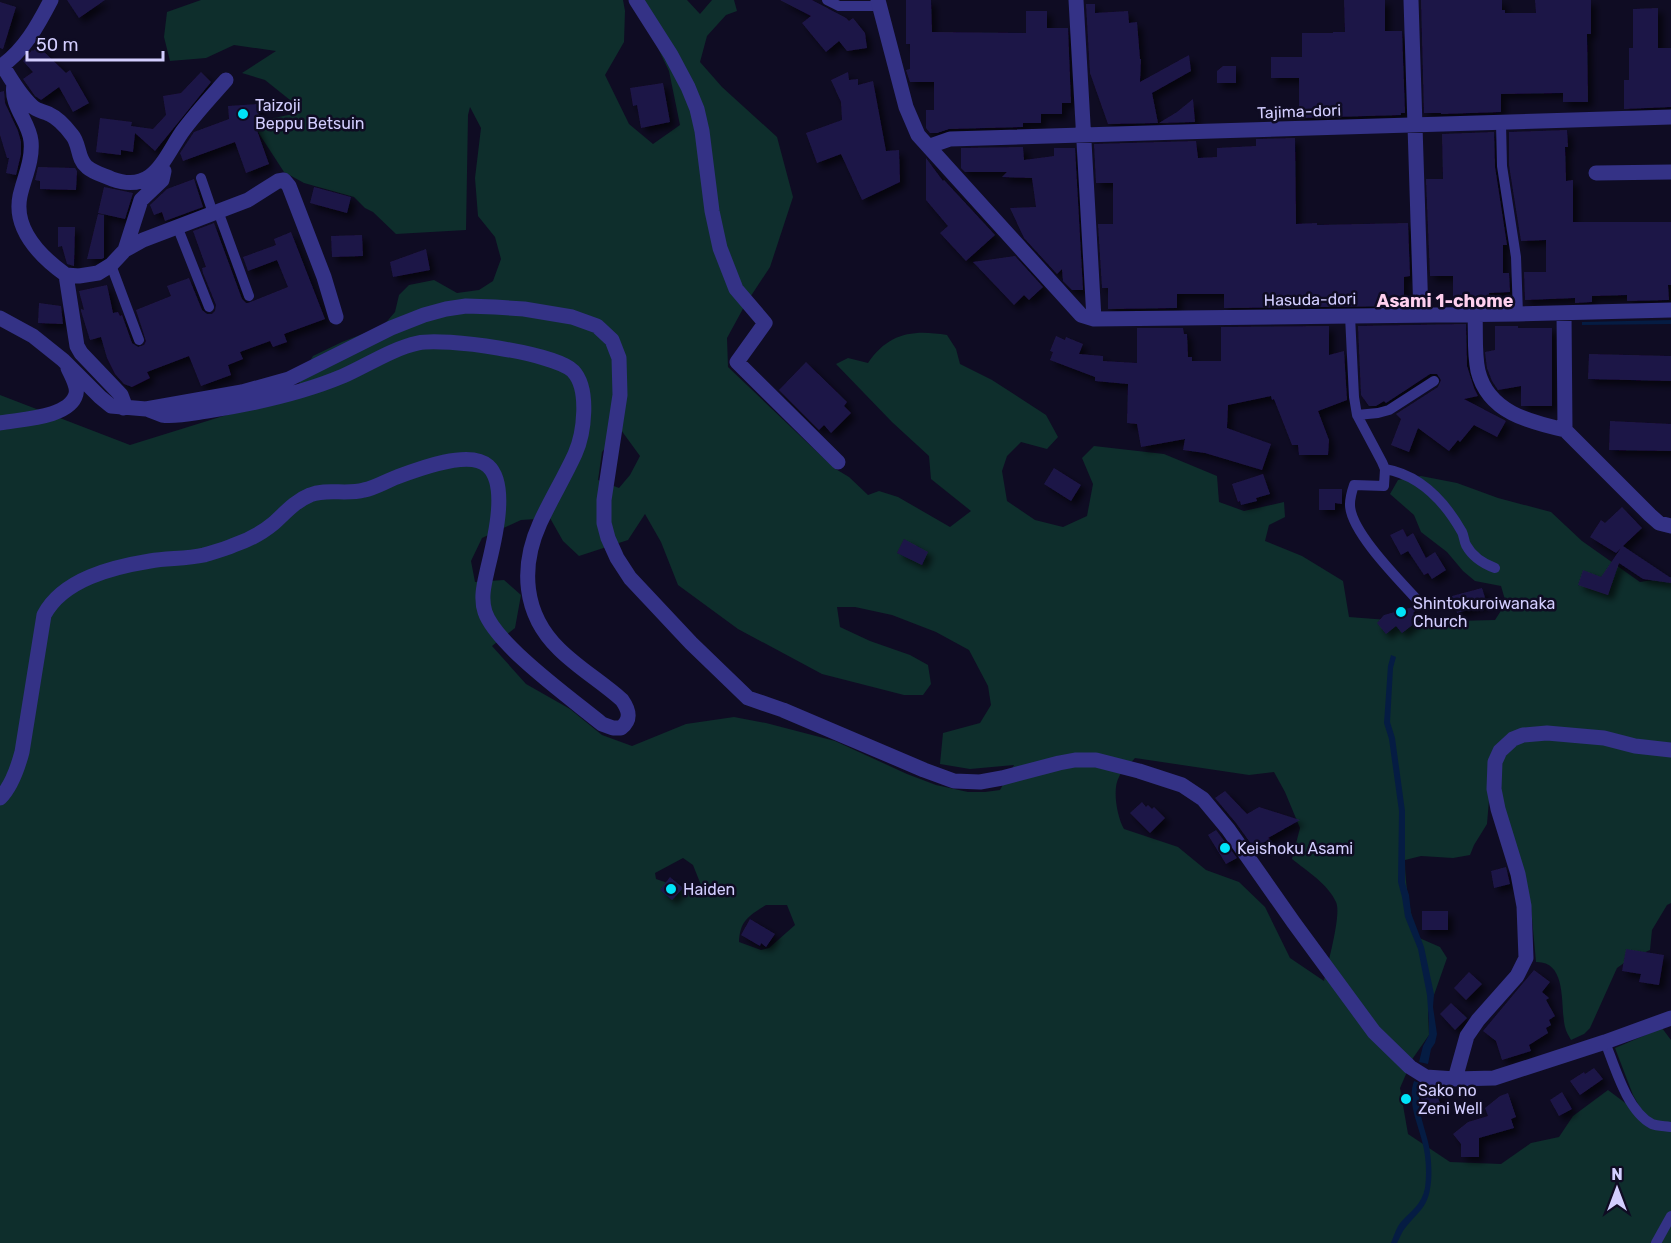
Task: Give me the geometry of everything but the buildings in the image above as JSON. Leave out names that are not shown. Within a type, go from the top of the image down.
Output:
[{"type":"street","points":[[51,0],[30,37],[1,67],[32,106],[56,118],[75,137],[81,160],[97,173],[118,181],[132,183],[150,178],[183,131],[226,80]]},
{"type":"street","points":[[636,0],[671,55],[697,109],[712,211],[720,248],[736,289],[765,323],[737,362],[838,462]]},
{"type":"street","points":[[879,3],[906,107],[918,135],[1081,315],[1094,319],[1076,0]]},
{"type":"street","points":[[1411,0],[1421,315]]},
{"type":"street","points":[[14,84],[15,101],[31,138],[30,159],[20,198],[21,225],[28,239],[66,275],[79,276],[98,273],[111,265],[125,250],[143,240],[248,200],[278,181],[284,180],[289,186],[316,257],[336,317]]},
{"type":"street","name":"Tajima-dori","points":[[930,146],[950,139],[1671,117]]},
{"type":"street","points":[[125,250],[141,200],[162,180],[164,170],[162,163]]},
{"type":"street","points":[[1596,173],[1671,172]]},
{"type":"street","points":[[66,275],[77,346],[121,395],[123,408]]},
{"type":"street","points":[[0,318],[33,336],[63,360],[111,406],[146,409],[242,392],[289,379],[391,328],[446,309],[466,306],[524,309],[572,317],[597,326],[612,340],[619,358],[620,369],[620,395],[604,500],[604,523],[608,538],[630,578],[691,643],[748,698],[783,710],[954,781],[980,782],[1059,763],[1096,760],[1182,785],[1203,799],[1228,829],[1374,1032],[1410,1067],[1426,1077],[1494,1078],[1671,1018]]},
{"type":"street","name":"Hasuda-dori","points":[[1094,319],[1475,315],[1671,310]]},
{"type":"street","points":[[1563,313],[1565,430]]},
{"type":"street","points":[[1475,315],[1478,370],[1483,386],[1497,403],[1521,419],[1565,430],[1650,515],[1659,523],[1671,526]]},
{"type":"street","points":[[0,798],[5,793],[22,752],[44,615],[49,605],[65,591],[103,572],[152,560],[204,555],[233,546],[265,530],[291,507],[311,495],[323,492],[361,491],[411,472],[465,459],[476,459],[486,464],[494,474],[497,483],[497,520],[483,594],[484,612],[489,622],[521,657],[602,724],[621,728],[626,724],[629,716],[628,708],[622,700],[569,658],[548,638],[537,620],[527,583],[528,567],[536,534],[578,447],[582,431],[581,387],[572,370],[552,361],[500,349],[442,342],[418,343],[342,376],[276,398],[184,415],[163,415],[146,409]]},
{"type":"street","points":[[0,423],[61,411],[73,401],[76,392],[74,379],[63,360]]},
{"type":"street","points":[[1455,1079],[1467,1036],[1517,976],[1527,958],[1524,906],[1518,874],[1494,789],[1495,762],[1500,751],[1513,739],[1523,735],[1547,732],[1604,738],[1635,746],[1671,750]]},
{"type":"lane","points":[[827,0],[839,6],[879,3]]},
{"type":"lane","points":[[1502,123],[1503,166],[1516,257],[1518,314]]},
{"type":"lane","points":[[201,178],[249,296]]},
{"type":"lane","points":[[177,226],[209,307]]},
{"type":"lane","points":[[111,265],[139,340]]},
{"type":"lane","points":[[1350,316],[1354,397],[1358,415],[1385,469],[1384,486],[1354,485],[1350,503],[1352,516],[1373,550],[1422,605]]},
{"type":"lane","points":[[1358,415],[1389,410],[1434,381]]},
{"type":"lane","points":[[1385,469],[1408,476],[1442,501],[1462,533],[1467,547],[1485,564],[1495,568]]},
{"type":"lane","points":[[1605,1042],[1628,1097],[1640,1115],[1653,1124],[1671,1127]]},
{"type":"lane","points":[[1656,1243],[1671,1216]]},
{"type":"green space","points":[[201,0],[623,0],[624,42],[605,75],[629,124],[653,144],[680,125],[669,71],[638,0],[687,0],[700,14],[712,0],[734,0],[737,11],[726,15],[707,36],[700,62],[722,87],[777,137],[793,197],[770,267],[727,338],[728,367],[834,468],[849,477],[868,495],[879,491],[898,497],[950,527],[971,511],[931,479],[929,456],[892,422],[836,364],[848,358],[868,363],[884,345],[893,339],[912,333],[935,333],[947,335],[956,349],[960,364],[992,380],[1046,415],[1058,437],[1047,449],[1021,442],[1007,456],[1002,471],[1007,501],[1035,520],[1063,527],[1087,516],[1093,484],[1082,458],[1094,446],[1164,454],[1217,476],[1219,502],[1244,511],[1284,502],[1285,517],[1269,525],[1265,541],[1302,556],[1343,581],[1349,617],[1414,622],[1495,620],[1506,603],[1501,586],[1475,581],[1447,552],[1421,532],[1414,515],[1390,494],[1398,480],[1421,476],[1457,483],[1498,498],[1551,512],[1582,541],[1640,582],[1671,577],[1671,903],[1667,905],[1652,930],[1650,950],[1617,968],[1590,1028],[1584,1034],[1571,1040],[1565,1027],[1558,977],[1546,964],[1536,962],[1531,907],[1489,800],[1487,824],[1470,855],[1453,858],[1421,856],[1405,860],[1408,899],[1417,937],[1440,947],[1447,958],[1428,1012],[1429,1035],[1413,1058],[1400,1088],[1408,1134],[1450,1162],[1501,1164],[1531,1143],[1559,1137],[1573,1116],[1608,1090],[1628,1105],[1641,1109],[1633,1095],[1615,1048],[1662,1028],[1671,1040],[1671,1243],[0,1243],[0,395],[130,445],[249,408],[297,396],[301,376],[313,356],[383,326],[395,312],[399,295],[409,285],[434,280],[457,293],[479,290],[493,281],[501,259],[495,237],[478,216],[475,178],[481,128],[470,107],[466,230],[396,234],[354,197],[304,183],[284,172],[258,132],[269,119],[293,114],[300,108],[265,80],[242,73],[276,51],[234,45],[206,58],[170,61],[164,37],[167,12]],"holes":[[[621,430],[640,456],[630,475],[619,488],[598,480],[602,452]],[[645,514],[661,542],[678,585],[738,629],[822,674],[904,695],[923,695],[931,684],[928,665],[910,655],[870,641],[840,627],[837,607],[855,607],[892,615],[936,632],[969,650],[988,686],[991,705],[980,723],[943,733],[940,764],[970,769],[1014,765],[1000,790],[968,792],[936,785],[835,741],[734,717],[686,724],[632,746],[602,735],[570,709],[526,684],[492,646],[515,628],[521,595],[504,580],[475,582],[471,561],[482,538],[521,520],[550,518],[563,541],[579,556],[628,540]],[[1135,758],[1249,775],[1274,772],[1300,828],[1292,859],[1323,884],[1336,902],[1336,928],[1324,981],[1290,958],[1265,907],[1239,882],[1206,870],[1178,847],[1124,829],[1117,810],[1116,796],[1117,782],[1124,769]],[[683,858],[693,865],[701,885],[685,889],[656,879],[655,873]],[[766,905],[787,905],[795,925],[769,948],[761,950],[739,942],[741,928],[746,919]]]},
{"type":"water","points":[[1671,320],[1671,324],[1582,325],[1582,322]]},
{"type":"water","points":[[1391,655],[1396,657],[1393,668],[1390,722],[1395,738],[1405,811],[1405,883],[1411,913],[1424,947],[1434,994],[1433,1007],[1437,1034],[1428,1064],[1419,1062],[1423,1046],[1429,1035],[1427,995],[1418,949],[1405,917],[1398,882],[1399,811],[1389,739],[1384,723],[1388,666]]},
{"type":"water","points":[[1414,1081],[1422,1084],[1419,1104],[1430,1149],[1431,1183],[1429,1196],[1424,1206],[1397,1243],[1391,1243],[1399,1224],[1419,1203],[1425,1188],[1424,1152],[1412,1104]]},
{"type":"place","name":"Taizoji Beppu Betsuin","points":[[243,114]]},
{"type":"place","name":"Shintokuroiwanaka Church","points":[[1401,612]]},
{"type":"place","name":"Keishoku Asami","points":[[1225,848]]},
{"type":"place","name":"Haiden","points":[[671,889]]},
{"type":"place","name":"Sako no Zeni Well","points":[[1406,1099]]},
{"type":"district","name":"Asami 1-chome","points":[[1445,301]]}]
